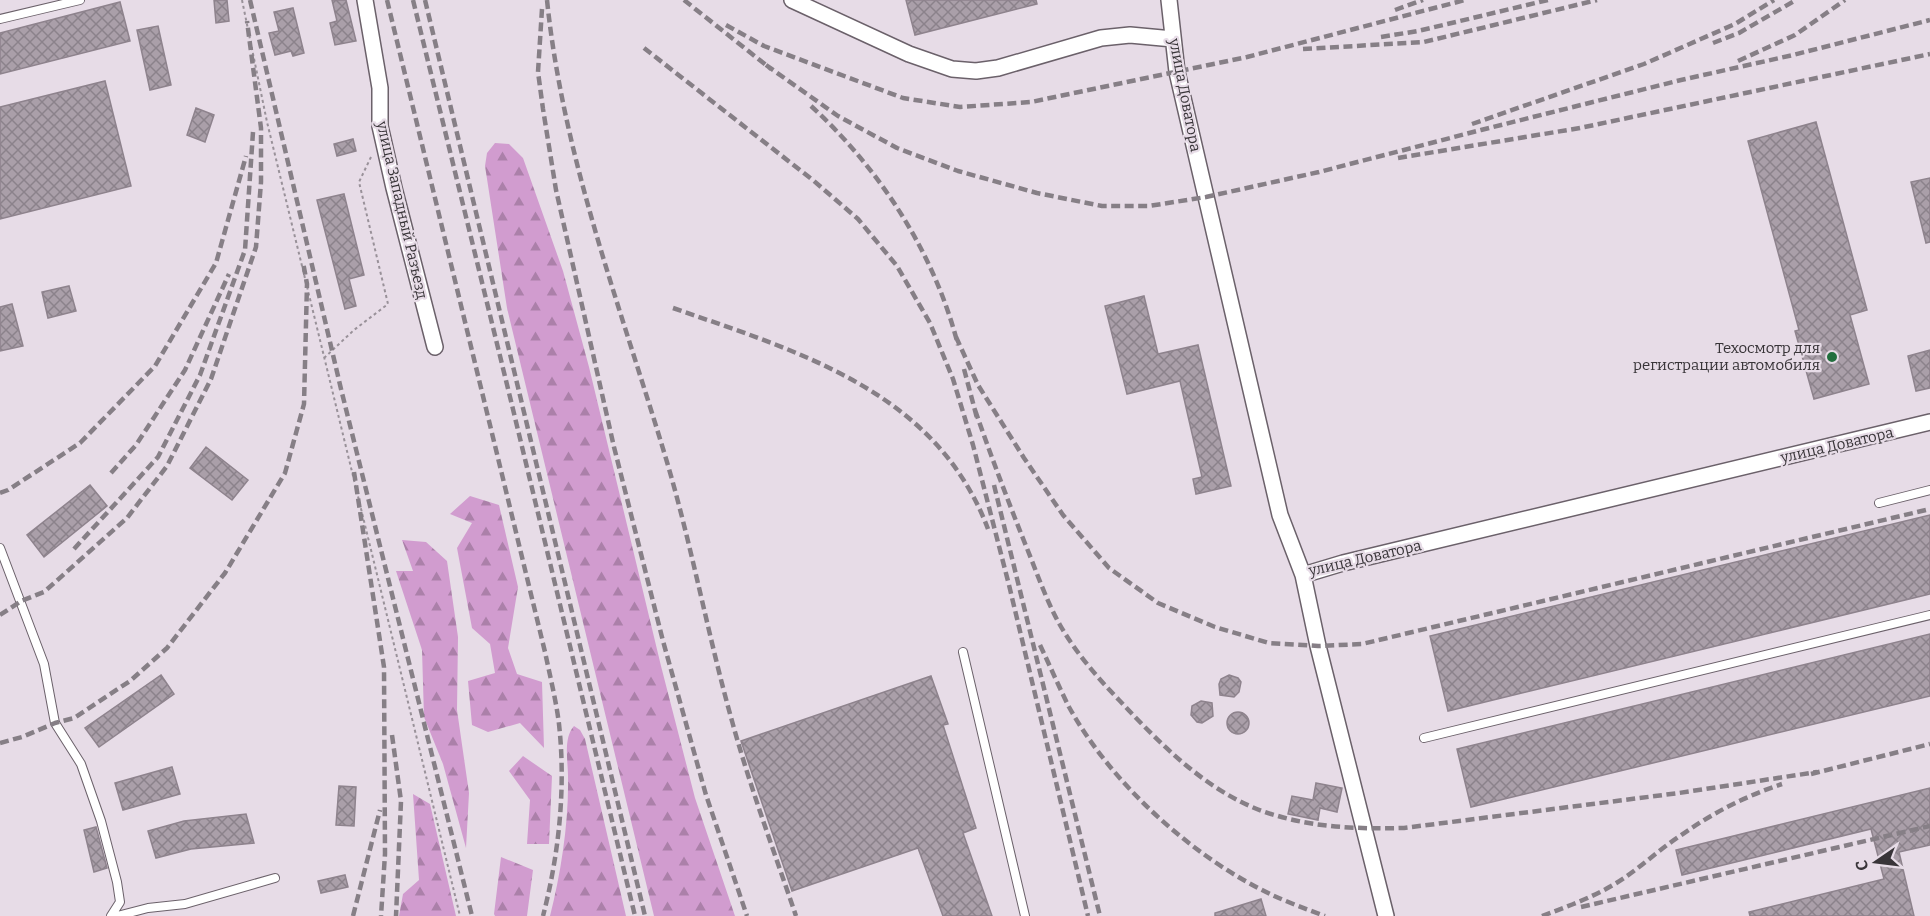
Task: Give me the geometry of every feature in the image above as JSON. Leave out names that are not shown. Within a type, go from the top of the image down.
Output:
[{"type":"street","name":"улица Западный Разъезд","points":[[365,0],[380,88],[380,126],[435,347]]},
{"type":"street","points":[[792,0],[811,5],[909,54],[952,69],[976,71],[998,68],[1101,38],[1130,35],[1173,39]]},
{"type":"street","name":"улица Доватора","points":[[1169,0],[1180,83],[1280,515],[1303,575],[1343,563],[1930,423]]},
{"type":"street","points":[[1303,575],[1318,646],[1386,916]]},
{"type":"lane","points":[[0,20],[80,0]]},
{"type":"lane","points":[[1879,503],[1930,490]]},
{"type":"lane","points":[[0,549],[44,664],[55,723],[81,764],[101,821],[120,902],[111,916]]},
{"type":"lane","points":[[1424,738],[1930,615]]},
{"type":"lane","points":[[963,652],[1025,916]]},
{"type":"lane","points":[[117,916],[148,908],[185,904],[275,878]]},
{"type":"path","points":[[242,0],[267,122],[460,916]]},
{"type":"path","points":[[324,358],[354,330],[388,304],[359,182],[370,158],[380,126]]},
{"type":"green space","points":[[495,143],[509,144],[523,158],[563,271],[589,367],[695,798],[735,916],[654,916],[507,308],[485,166],[487,153]]},
{"type":"green space","points":[[470,496],[499,505],[518,587],[508,648],[517,674],[542,682],[544,748],[520,723],[488,732],[472,725],[468,681],[495,673],[490,644],[472,628],[457,548],[472,523],[450,514]]},
{"type":"green space","points":[[402,540],[426,542],[447,561],[458,637],[457,710],[469,793],[466,848],[443,764],[424,717],[422,650],[396,571],[413,571]]},
{"type":"green space","points":[[574,726],[580,730],[585,739],[626,916],[550,916],[564,847],[568,793],[567,743]]},
{"type":"green space","points":[[523,756],[552,776],[549,844],[527,844],[530,800],[509,771]]},
{"type":"green space","points":[[413,794],[430,804],[456,916],[399,916],[403,894],[419,880]]},
{"type":"green space","points":[[501,857],[533,870],[527,916],[495,916],[494,914]]},
{"type":"building","points":[[214,0],[227,0],[229,21],[216,23]]},
{"type":"building","points":[[332,0],[346,0],[356,41],[335,45],[330,23],[337,21]]},
{"type":"building","points":[[906,0],[1036,0],[1037,4],[915,35]]},
{"type":"building","points":[[120,2],[130,41],[0,74],[0,33]]},
{"type":"building","points":[[293,8],[304,53],[293,56],[291,51],[275,55],[269,33],[279,31],[274,12]]},
{"type":"building","points":[[158,26],[171,85],[150,90],[137,30]]},
{"type":"building","points":[[105,81],[131,186],[0,219],[0,107]]},
{"type":"building","points":[[196,108],[214,115],[205,142],[187,135]]},
{"type":"building","points":[[1816,122],[1867,310],[1850,315],[1869,384],[1814,399],[1795,331],[1799,330],[1748,141]]},
{"type":"building","points":[[353,139],[356,151],[337,156],[334,144]]},
{"type":"building","points":[[1930,178],[1930,242],[1926,243],[1911,182]]},
{"type":"building","points":[[344,194],[364,275],[349,279],[356,306],[345,309],[317,200]]},
{"type":"building","points":[[69,286],[76,311],[48,318],[42,292]]},
{"type":"building","points":[[1144,296],[1158,354],[1198,345],[1231,486],[1196,494],[1193,479],[1202,477],[1180,381],[1127,394],[1105,306]]},
{"type":"building","points":[[12,304],[23,346],[0,351],[0,307]]},
{"type":"building","points":[[1930,350],[1930,388],[1916,391],[1908,356]]},
{"type":"building","points":[[206,447],[248,480],[232,500],[190,468]]},
{"type":"building","points":[[90,485],[107,506],[44,557],[27,535]]},
{"type":"building","points":[[1930,515],[1930,594],[1448,711],[1430,636]]},
{"type":"building","points":[[1930,634],[1930,696],[1471,807],[1457,749]]},
{"type":"building","points":[[161,675],[174,694],[99,747],[85,728]]},
{"type":"building","points":[[1229,675],[1238,678],[1241,682],[1239,692],[1234,697],[1220,695],[1221,679]]},
{"type":"building","points":[[931,676],[948,724],[943,725],[976,828],[963,833],[992,916],[943,916],[918,848],[792,891],[741,741]]},
{"type":"building","points":[[1201,701],[1212,703],[1213,716],[1202,723],[1197,722],[1191,715],[1192,706]]},
{"type":"building","points":[[1238,712],[1246,715],[1249,723],[1246,731],[1238,734],[1230,731],[1227,723],[1230,715]]},
{"type":"building","points":[[172,767],[180,794],[123,810],[115,783]]},
{"type":"building","points":[[1316,783],[1342,788],[1337,812],[1320,808],[1318,820],[1288,814],[1292,796],[1313,800]]},
{"type":"building","points":[[339,786],[356,787],[354,826],[336,825]]},
{"type":"building","points":[[1930,788],[1930,845],[1899,852],[1914,916],[1750,916],[1749,912],[1884,879],[1871,829],[1682,875],[1676,850]]},
{"type":"building","points":[[246,814],[254,843],[191,849],[156,858],[148,831],[184,821]]},
{"type":"building","points":[[96,827],[107,868],[94,872],[84,830]]},
{"type":"building","points":[[345,875],[348,887],[321,893],[318,881]]},
{"type":"building","points":[[1261,899],[1266,916],[1215,916],[1215,913]]},
{"type":"railway","points":[[250,0],[341,389],[472,916]]},
{"type":"railway","points":[[387,0],[545,652],[556,706],[562,772],[560,821],[549,893],[543,916]]},
{"type":"railway","points":[[413,0],[635,916]]},
{"type":"railway","points":[[425,0],[645,916]]},
{"type":"railway","points":[[547,0],[555,58],[579,172],[611,285],[674,485],[739,746],[796,916]]},
{"type":"railway","points":[[684,0],[771,69]]},
{"type":"railway","points":[[1395,10],[1423,0]]},
{"type":"railway","points":[[726,25],[764,46],[903,98],[960,107],[1031,102],[1247,57],[1465,0]]},
{"type":"railway","points":[[1381,37],[1418,31],[1548,0]]},
{"type":"railway","points":[[1303,49],[1424,42],[1597,0]]},
{"type":"railway","points":[[1472,124],[1644,64],[1735,24],[1774,0]]},
{"type":"railway","points":[[1713,43],[1739,33],[1796,0]]},
{"type":"railway","points":[[1738,61],[1795,35],[1845,0]]},
{"type":"railway","points":[[542,9],[538,72],[556,190],[614,447],[663,641],[706,795],[747,916]]},
{"type":"railway","points":[[766,65],[838,116],[897,148],[958,171],[1037,193],[1102,206],[1149,206],[1206,197],[1319,172],[1681,80],[1793,55],[1930,20]]},
{"type":"railway","points":[[0,615],[21,601],[44,592],[127,518],[167,466],[211,379],[256,247],[261,182],[261,128],[247,21]]},
{"type":"railway","points":[[644,48],[814,181],[858,219],[897,266],[930,323],[953,379],[973,445],[1088,916]]},
{"type":"railway","points":[[1398,158],[1580,128],[1930,54]]},
{"type":"railway","points":[[811,106],[860,157],[902,215],[935,278],[958,345]]},
{"type":"railway","points":[[74,549],[158,457],[200,375],[245,250],[253,132]]},
{"type":"railway","points":[[0,493],[80,443],[155,366],[216,263],[246,156]]},
{"type":"railway","points":[[0,743],[74,718],[130,681],[167,648],[225,573],[285,473],[304,404],[307,284],[303,262]]},
{"type":"railway","points":[[111,473],[136,445],[185,370],[229,274]]},
{"type":"railway","points":[[673,308],[814,361],[858,383],[899,410],[935,442],[965,482],[988,529]]},
{"type":"railway","points":[[956,337],[978,385],[1024,458],[1063,515],[1109,568],[1158,603],[1215,627],[1269,643],[1318,646],[1362,644],[1930,509]]},
{"type":"railway","points":[[964,369],[977,418]]},
{"type":"railway","points":[[975,410],[1042,586],[1055,616],[1073,645],[1087,664],[1153,736],[1211,784],[1255,808],[1293,820],[1325,825],[1356,828],[1404,828],[1679,793],[1817,772]]},
{"type":"railway","points":[[354,472],[384,667],[385,854],[381,916]]},
{"type":"railway","points":[[994,485],[1100,916]]},
{"type":"railway","points":[[1040,645],[1069,707],[1086,735],[1130,790],[1156,815],[1183,838],[1240,878],[1276,897],[1325,916]]},
{"type":"railway","points":[[392,735],[401,801],[396,916]]},
{"type":"railway","points":[[1811,774],[1930,744]]},
{"type":"railway","points":[[1542,916],[1605,890],[1704,820],[1742,800],[1782,784]]},
{"type":"railway","points":[[353,916],[380,810]]},
{"type":"railway","points":[[1581,907],[1930,826]]},
{"type":"place","name":"Техосмотр для регистрации автомобиля","points":[[1832,357]]}]
